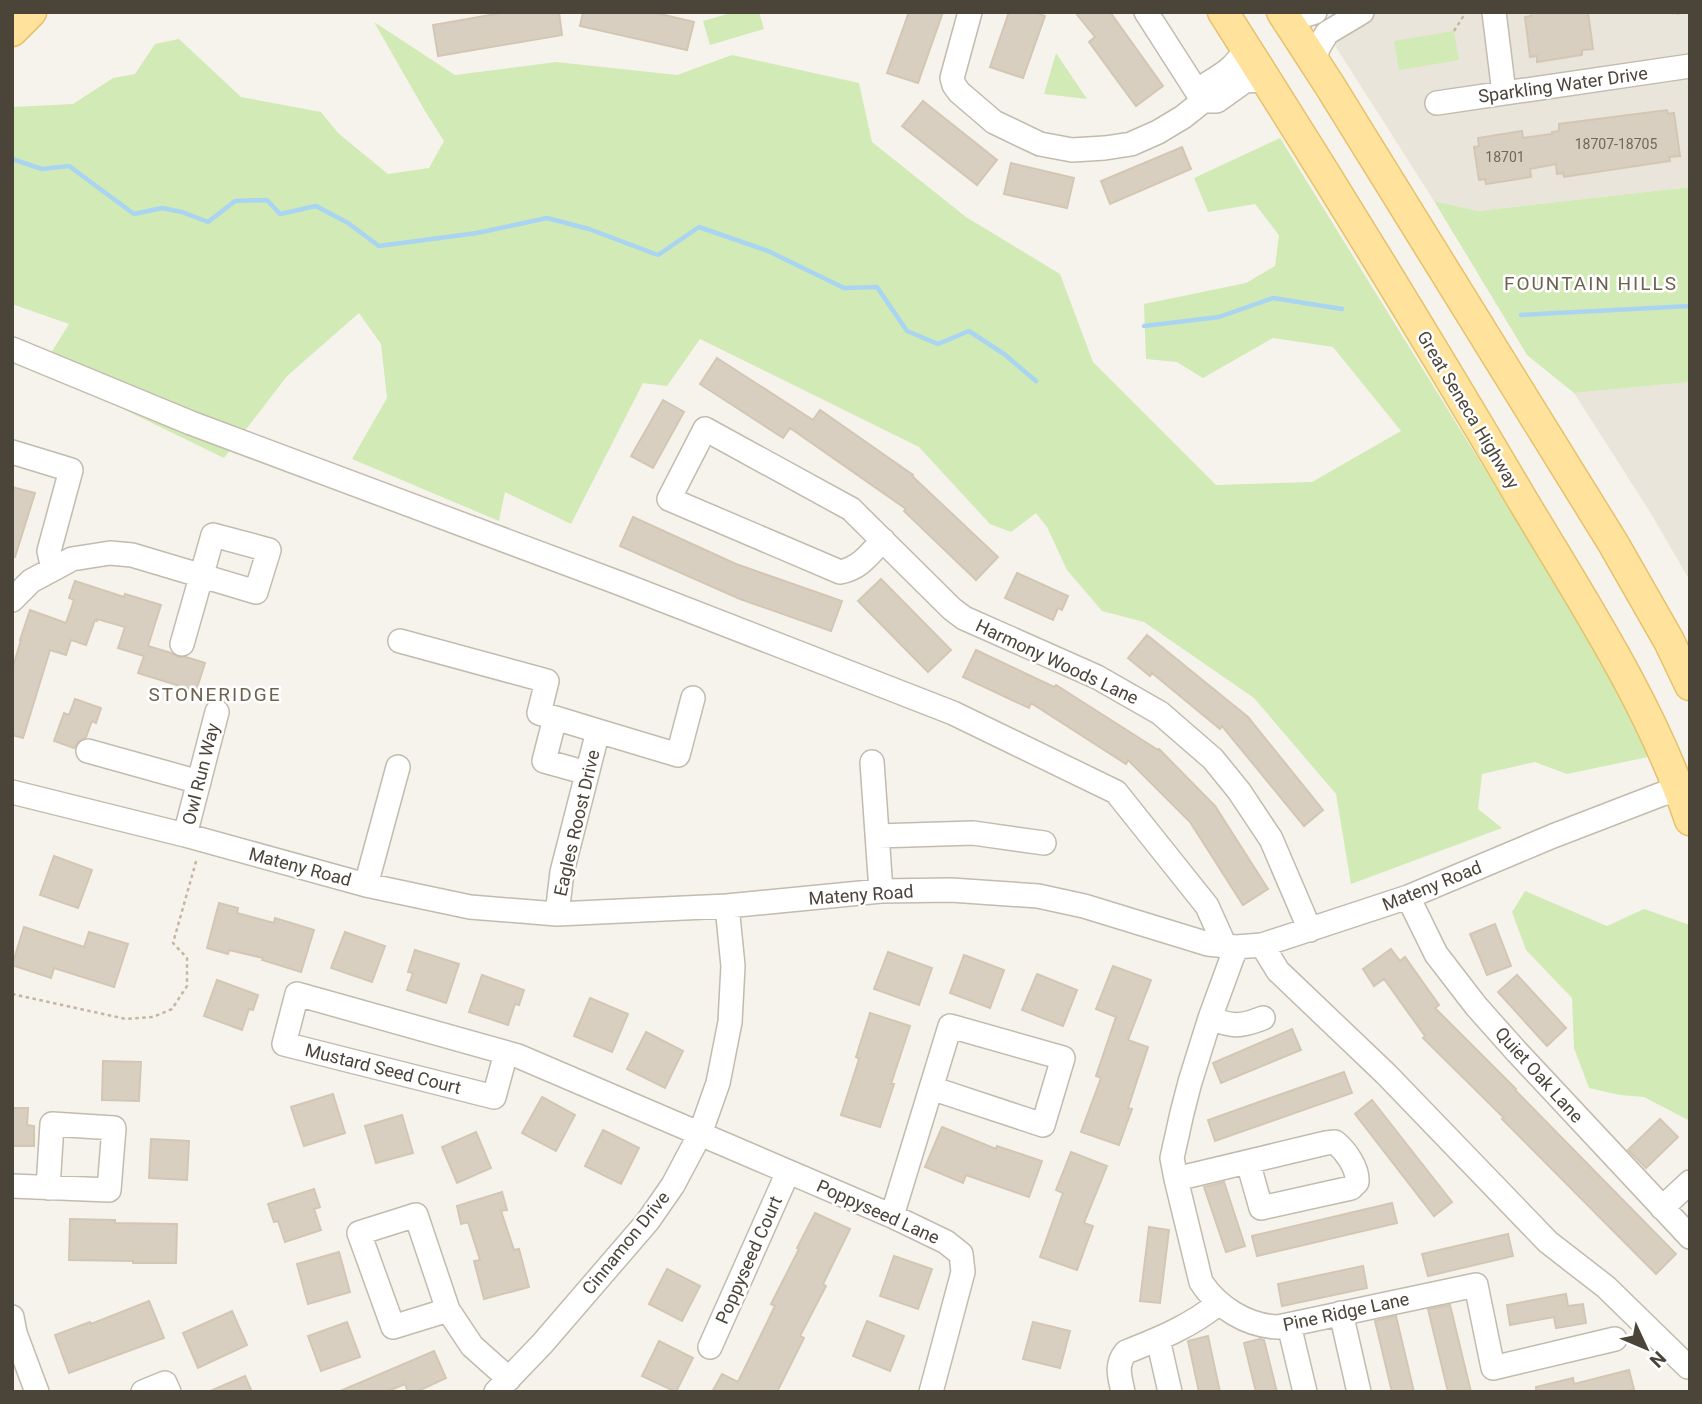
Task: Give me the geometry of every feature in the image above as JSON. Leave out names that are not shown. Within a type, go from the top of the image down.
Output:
[{"type":"main road","points":[[12,31],[31,12]]},
{"type":"main road","name":"Great Seneca Highway","points":[[1223,12],[1496,454],[1579,594],[1638,698],[1685,789],[1690,820]]},
{"type":"main road","points":[[1294,15],[1315,62],[1612,543],[1669,641],[1690,685]]},
{"type":"street","points":[[970,12],[953,78],[959,92],[994,122],[1040,144],[1072,150],[1131,144],[1183,117],[1203,101],[1207,84],[1235,65],[1245,47]]},
{"type":"street","points":[[1146,12],[1203,101]]},
{"type":"street","points":[[1315,62],[1318,48],[1327,33],[1362,12]]},
{"type":"street","points":[[1494,12],[1504,93]]},
{"type":"street","name":"Sparkling Water Drive","points":[[1437,103],[1690,66]]},
{"type":"street","points":[[1203,101],[1217,101],[1245,81],[1263,80],[1272,89]]},
{"type":"street","points":[[12,349],[191,423],[632,588],[953,713],[1116,792],[1207,905],[1230,946]]},
{"type":"street","name":"Harmony Woods Lane","points":[[883,540],[862,562],[851,570],[840,572],[670,499],[705,429],[851,509],[964,618],[1097,677],[1160,713],[1213,759],[1239,791],[1270,839],[1310,930]]},
{"type":"street","points":[[12,452],[71,470],[49,551],[53,569]]},
{"type":"street","points":[[12,600],[31,581],[72,559],[110,553],[132,555],[201,576],[182,644]]},
{"type":"street","points":[[400,641],[547,681],[539,713],[555,718],[544,761],[587,773]]},
{"type":"street","name":"Eagles Roost Drive","points":[[555,718],[678,755],[693,698]]},
{"type":"street","name":"Owl Run Way","points":[[194,838],[199,782],[216,712]]},
{"type":"street","name":"Eagles Roost Drive","points":[[556,914],[562,872],[598,731]]},
{"type":"street","points":[[88,751],[199,782]]},
{"type":"street","points":[[872,762],[881,891]]},
{"type":"street","points":[[366,885],[398,767]]},
{"type":"street","name":"Mateny Road","points":[[12,792],[366,885],[470,907],[556,914],[727,906],[881,891],[951,890],[1038,896],[1084,905],[1208,944],[1230,946],[1262,945],[1408,897],[1553,835],[1662,794],[1685,789]]},
{"type":"street","points":[[877,836],[974,833],[1044,844]]},
{"type":"street","name":"Quiet Oak Lane","points":[[1408,897],[1436,954],[1476,1006],[1690,1237]]},
{"type":"street","name":"Cinnamon Drive","points":[[503,1385],[648,1221],[673,1185],[701,1134],[718,1083],[730,1022],[733,966],[727,906]]},
{"type":"street","points":[[1262,945],[1278,971],[1385,1074],[1548,1242],[1606,1287],[1688,1367]]},
{"type":"street","name":"Pine Ridge Lane","points":[[1230,946],[1184,1103],[1172,1158],[1201,1282],[1209,1294],[1237,1315],[1267,1326],[1289,1325],[1476,1285],[1493,1368],[1615,1339]]},
{"type":"street","name":"Mustard Seed Court","points":[[506,1052],[495,1097],[284,1044],[297,994],[506,1052],[518,1056],[701,1134]]},
{"type":"street","points":[[1210,1018],[1238,1026],[1263,1018]]},
{"type":"street","points":[[892,1216],[931,1088],[950,1026],[1063,1058],[1043,1125],[931,1088]]},
{"type":"street","name":"Poppyseed Lane","points":[[701,1134],[892,1216],[947,1242],[961,1254],[963,1272],[931,1392]]},
{"type":"street","points":[[1176,1179],[1248,1162]]},
{"type":"street","name":"Poppyseed Court","points":[[709,1348],[788,1172]]},
{"type":"street","points":[[1662,1208],[1690,1182]]},
{"type":"street","points":[[12,1186],[48,1188]]},
{"type":"street","points":[[448,1310],[393,1327],[359,1233],[416,1215],[448,1310],[503,1385]]},
{"type":"street","points":[[1123,1392],[1118,1368],[1126,1352],[1182,1328],[1219,1303]]},
{"type":"street","points":[[1341,1313],[1359,1392]]},
{"type":"street","points":[[1289,1325],[1305,1392]]},
{"type":"street","points":[[13,1328],[37,1392]]},
{"type":"street","points":[[1158,1339],[1170,1392]]},
{"type":"street","points":[[143,1392],[165,1383],[169,1392]]},
{"type":"path","points":[[1454,31],[1466,12]]},
{"type":"path","points":[[1670,12],[1684,12]]},
{"type":"path","points":[[12,994],[126,1019],[153,1017],[172,1009],[187,986],[187,958],[173,943],[194,838]]},
{"type":"shaded area","points":[[1362,12],[1690,12],[1690,187],[1478,211],[1434,201],[1327,33]]},
{"type":"shaded area","points":[[1690,382],[1690,581],[1650,512],[1574,393]]},
{"type":"green space","points":[[734,12],[759,12],[764,29],[710,45],[703,21]]},
{"type":"green space","points":[[374,22],[455,75],[556,62],[677,75],[732,55],[859,83],[872,142],[966,217],[1060,274],[1093,362],[1216,485],[1312,482],[1401,431],[1333,347],[1273,338],[1203,378],[1177,362],[1146,359],[1144,304],[1246,283],[1275,266],[1279,235],[1255,204],[1208,212],[1194,178],[1280,138],[1568,604],[1621,698],[1648,757],[1567,774],[1535,762],[1482,774],[1478,809],[1502,828],[1351,884],[1336,794],[1254,698],[1144,622],[1102,611],[1067,570],[1047,527],[1036,513],[1011,532],[990,524],[919,447],[700,339],[667,386],[643,383],[571,524],[505,492],[499,521],[352,459],[387,398],[381,344],[359,313],[287,376],[224,458],[41,369],[69,324],[12,304],[12,107],[73,104],[113,78],[135,74],[155,44],[179,39],[241,97],[321,112],[338,133],[388,174],[429,168],[444,141]]},
{"type":"green space","points":[[1454,31],[1459,60],[1399,70],[1394,41]]},
{"type":"green space","points":[[1056,53],[1087,99],[1044,94]]},
{"type":"green space","points":[[1690,187],[1690,382],[1574,393],[1527,355],[1434,201],[1478,211]]},
{"type":"green space","points":[[1525,891],[1607,926],[1644,909],[1690,925],[1690,1121],[1644,1097],[1589,1088],[1574,1048],[1572,998],[1526,950],[1512,912]]},
{"type":"building","points":[[507,12],[559,12],[562,35],[438,56],[433,25]]},
{"type":"building","points":[[583,12],[652,12],[694,22],[687,50],[580,26]]},
{"type":"building","points":[[909,12],[943,12],[918,83],[887,73]]},
{"type":"building","points":[[1009,12],[1034,12],[1045,16],[1023,78],[990,67]]},
{"type":"building","points":[[1075,12],[1110,12],[1163,86],[1136,106],[1089,42],[1095,37]]},
{"type":"building","points":[[1531,12],[1588,12],[1593,49],[1582,50],[1582,55],[1537,62],[1537,56],[1530,57],[1525,17],[1531,16]]},
{"type":"building","points":[[923,101],[997,160],[977,185],[902,126]]},
{"type":"building","points":[[1667,110],[1668,114],[1674,113],[1680,156],[1669,157],[1670,161],[1564,177],[1563,173],[1557,174],[1556,164],[1530,169],[1531,177],[1486,184],[1485,179],[1479,180],[1474,147],[1479,146],[1478,138],[1522,131],[1523,138],[1552,134],[1559,131],[1559,124]]},
{"type":"building","points":[[1182,147],[1191,169],[1110,204],[1101,181]]},
{"type":"building","points":[[1011,163],[1074,178],[1067,208],[1004,194]]},
{"type":"building","points":[[717,358],[813,420],[820,410],[913,475],[998,557],[976,580],[904,511],[906,509],[790,428],[783,438],[700,384]]},
{"type":"building","points":[[663,400],[684,412],[653,468],[631,456]]},
{"type":"building","points":[[12,487],[35,493],[15,557],[12,556]]},
{"type":"building","points":[[633,517],[736,564],[842,601],[831,631],[740,599],[620,546]]},
{"type":"building","points":[[1017,573],[1068,596],[1062,610],[1058,608],[1053,620],[1005,598]]},
{"type":"building","points":[[881,579],[951,650],[928,672],[858,601]]},
{"type":"building","points":[[75,581],[124,597],[125,594],[161,605],[148,646],[205,663],[196,691],[138,673],[144,656],[118,648],[125,627],[97,619],[86,645],[71,640],[66,655],[50,650],[23,738],[12,735],[12,670],[30,610],[66,623],[74,600],[69,598]]},
{"type":"building","points":[[1147,635],[1248,717],[1323,810],[1304,826],[1222,726],[1220,729],[1152,673],[1150,676],[1128,658]]},
{"type":"building","points":[[976,650],[1054,687],[1056,685],[1159,749],[1215,806],[1268,889],[1243,905],[1190,822],[1128,760],[1126,764],[1031,703],[1029,708],[963,677]]},
{"type":"building","points":[[75,699],[101,708],[96,723],[92,721],[86,737],[74,748],[54,741],[64,713],[69,715]]},
{"type":"building","points":[[54,856],[92,870],[78,908],[40,895]]},
{"type":"building","points":[[219,903],[238,908],[237,913],[274,923],[275,918],[314,930],[301,972],[262,960],[263,958],[229,950],[228,954],[207,948]]},
{"type":"building","points":[[1495,924],[1511,966],[1487,975],[1470,934]]},
{"type":"building","points":[[24,927],[84,947],[89,932],[128,944],[114,987],[54,968],[51,978],[12,965]]},
{"type":"building","points":[[345,932],[385,946],[372,982],[331,968]]},
{"type":"building","points":[[1391,949],[1400,961],[1405,957],[1439,1005],[1435,1008],[1676,1254],[1656,1274],[1423,1038],[1425,1036],[1384,979],[1374,986],[1363,969]]},
{"type":"building","points":[[415,950],[459,964],[446,1003],[407,990],[413,973],[408,972]]},
{"type":"building","points":[[888,952],[932,968],[919,1005],[874,989]]},
{"type":"building","points":[[964,955],[1004,970],[990,1008],[950,993]]},
{"type":"building","points":[[1113,966],[1151,980],[1128,1040],[1148,1047],[1128,1108],[1132,1109],[1119,1145],[1081,1132],[1101,1078],[1096,1076],[1116,1017],[1096,1009]]},
{"type":"building","points":[[1037,974],[1077,990],[1063,1026],[1022,1010]]},
{"type":"building","points":[[482,975],[524,990],[519,1005],[515,1004],[508,1025],[469,1012]]},
{"type":"building","points":[[1517,975],[1566,1028],[1547,1046],[1498,992]]},
{"type":"building","points":[[217,980],[258,995],[253,1010],[249,1009],[242,1030],[204,1016]]},
{"type":"building","points":[[590,998],[628,1014],[612,1052],[574,1036]]},
{"type":"building","points":[[870,1013],[910,1026],[880,1127],[841,1115]]},
{"type":"building","points":[[1292,1029],[1301,1050],[1221,1083],[1213,1063]]},
{"type":"building","points":[[646,1032],[683,1051],[665,1088],[627,1069]]},
{"type":"building","points":[[103,1061],[141,1062],[139,1101],[102,1100]]},
{"type":"building","points":[[1344,1072],[1352,1093],[1215,1141],[1208,1120]]},
{"type":"building","points":[[333,1094],[345,1133],[304,1146],[291,1107]]},
{"type":"building","points":[[542,1097],[575,1115],[556,1151],[522,1133]]},
{"type":"building","points":[[1372,1100],[1452,1202],[1434,1216],[1355,1114]]},
{"type":"building","points":[[12,1108],[28,1108],[27,1125],[34,1126],[34,1146],[12,1146]]},
{"type":"building","points":[[402,1115],[413,1153],[376,1163],[365,1126]]},
{"type":"building","points":[[1660,1119],[1678,1137],[1646,1168],[1628,1150]]},
{"type":"building","points":[[942,1127],[996,1149],[997,1146],[1042,1161],[1029,1197],[966,1175],[963,1183],[925,1167]]},
{"type":"building","points":[[603,1130],[639,1148],[621,1184],[585,1166]]},
{"type":"building","points":[[476,1132],[491,1168],[457,1183],[442,1147]]},
{"type":"building","points":[[151,1139],[189,1141],[187,1180],[149,1178]]},
{"type":"building","points":[[1071,1152],[1107,1166],[1084,1223],[1093,1226],[1077,1270],[1040,1257],[1063,1193],[1056,1190]]},
{"type":"building","points":[[1224,1182],[1245,1246],[1226,1252],[1204,1187]]},
{"type":"building","points":[[314,1189],[320,1207],[314,1209],[321,1230],[285,1242],[278,1221],[274,1222],[268,1204]]},
{"type":"building","points":[[502,1192],[507,1210],[501,1211],[514,1250],[519,1249],[529,1287],[484,1299],[474,1261],[480,1260],[468,1222],[461,1224],[457,1206]]},
{"type":"building","points":[[1392,1203],[1397,1223],[1257,1256],[1252,1236]]},
{"type":"building","points":[[815,1213],[850,1229],[823,1284],[826,1286],[800,1336],[804,1338],[777,1392],[712,1392],[722,1374],[738,1382],[775,1306],[771,1304]]},
{"type":"building","points":[[70,1219],[177,1224],[176,1263],[69,1260]]},
{"type":"building","points":[[1149,1227],[1169,1230],[1160,1303],[1140,1301]]},
{"type":"building","points":[[1508,1234],[1513,1256],[1428,1276],[1422,1254]]},
{"type":"building","points":[[339,1252],[350,1292],[308,1304],[297,1264]]},
{"type":"building","points":[[894,1256],[932,1269],[918,1309],[880,1296]]},
{"type":"building","points":[[1363,1266],[1367,1288],[1282,1306],[1278,1284]]},
{"type":"building","points":[[667,1269],[700,1286],[682,1321],[649,1304]]},
{"type":"building","points":[[1566,1294],[1568,1306],[1583,1304],[1586,1323],[1556,1328],[1554,1317],[1510,1325],[1507,1305]]},
{"type":"building","points":[[149,1301],[164,1338],[69,1373],[55,1335]]},
{"type":"building","points":[[1450,1305],[1471,1392],[1448,1392],[1428,1309]]},
{"type":"building","points":[[232,1311],[247,1345],[198,1368],[183,1333]]},
{"type":"building","points":[[1396,1316],[1414,1392],[1392,1392],[1375,1321]]},
{"type":"building","points":[[867,1321],[904,1336],[890,1371],[853,1356]]},
{"type":"building","points":[[347,1322],[360,1357],[321,1371],[308,1336]]},
{"type":"building","points":[[1033,1322],[1070,1331],[1060,1368],[1023,1359]]},
{"type":"building","points":[[1208,1336],[1220,1392],[1199,1392],[1188,1341]]},
{"type":"building","points":[[1264,1340],[1277,1392],[1256,1392],[1244,1343]]},
{"type":"building","points":[[659,1341],[693,1358],[676,1392],[642,1376]]},
{"type":"building","points":[[434,1351],[446,1378],[416,1392],[408,1392],[405,1384],[386,1392],[338,1392]]},
{"type":"building","points":[[1629,1370],[1634,1389],[1625,1392],[1536,1392],[1536,1387],[1573,1378],[1574,1384]]},
{"type":"building","points":[[245,1376],[252,1392],[208,1392]]},
{"type":"waterway","points":[[12,159],[42,169],[69,166],[134,214],[162,208],[208,222],[235,201],[267,200],[280,214],[316,206],[348,223],[379,246],[477,233],[547,218],[589,229],[658,255],[699,227],[768,251],[844,288],[877,287],[907,331],[938,344],[969,331],[1004,354],[1036,381]]},
{"type":"waterway","points":[[1144,326],[1219,317],[1273,298],[1342,309]]},
{"type":"waterway","points":[[1521,315],[1690,306]]},
{"type":"district","name":"FOUNTAIN HILLS","points":[[1591,283]]},
{"type":"district","name":"STONERIDGE","points":[[215,694]]}]
